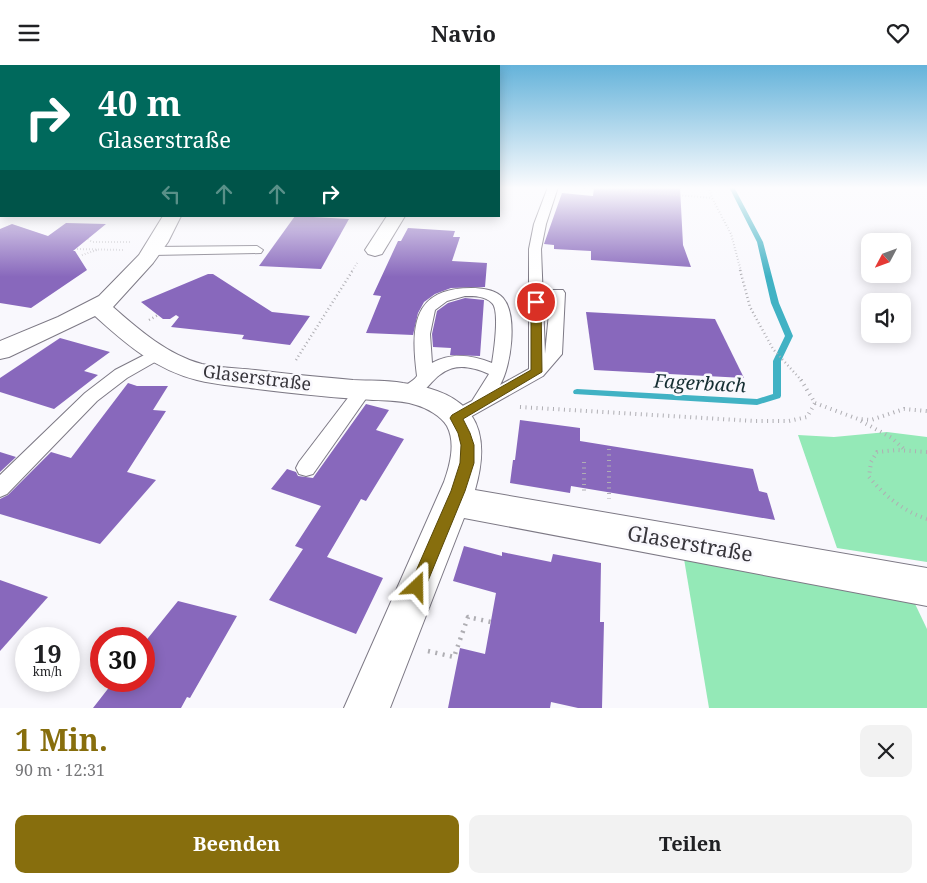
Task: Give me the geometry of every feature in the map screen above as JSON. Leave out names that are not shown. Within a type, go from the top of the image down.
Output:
[{"type":"street","points":[[0,351],[107,301],[145,246],[171,217]]},
{"type":"street","points":[[377,248],[395,217]]},
{"type":"street","name":"Glaserstraße","points":[[98,306],[128,334],[156,354],[201,372],[363,390],[416,385],[434,401],[442,405],[468,411],[464,433],[467,445],[467,463],[367,708]]},
{"type":"street","name":"Glaserstraße","points":[[453,501],[927,587]]},
{"type":"lane","points":[[537,372],[536,249],[542,217]]},
{"type":"lane","points":[[145,246],[257,250]]},
{"type":"lane","points":[[416,385],[423,322],[428,307],[460,293],[488,294],[502,306],[502,346],[499,372],[468,411]]},
{"type":"lane","points":[[468,411],[537,372],[554,354],[558,293]]},
{"type":"lane","points":[[0,488],[91,397],[121,374],[156,354]]},
{"type":"lane","points":[[416,385],[443,364],[462,361],[484,364],[499,372]]},
{"type":"lane","points":[[306,468],[363,390]]},
{"type":"path","points":[[722,217],[731,234],[750,307],[773,349],[804,383],[816,403],[858,419],[892,438],[906,451]]},
{"type":"path","points":[[88,239],[92,242],[145,246]]},
{"type":"path","points":[[278,382],[297,358],[366,250],[377,248]]},
{"type":"path","points":[[77,249],[129,250]]},
{"type":"path","points":[[82,255],[100,249]]},
{"type":"path","points":[[468,411],[789,421],[808,417],[816,403]]},
{"type":"path","points":[[858,419],[871,420],[904,409],[927,411]]},
{"type":"path","points":[[609,502],[610,449]]},
{"type":"path","points":[[927,452],[878,452],[871,462],[869,477],[884,496],[919,517],[927,519]]},
{"type":"path","points":[[584,462],[584,499]]},
{"type":"path","points":[[418,649],[454,657],[468,617],[491,622]]},
{"type":"green space","points":[[887,432],[927,437],[927,562],[837,548],[798,435],[834,437]]},
{"type":"green space","points":[[682,547],[907,587],[927,629],[927,708],[709,708]]},
{"type":"building","points":[[294,217],[349,219],[321,269],[259,266]]},
{"type":"building","points":[[554,217],[682,217],[683,245],[691,267],[591,260],[591,251],[554,249],[554,245],[544,244]]},
{"type":"building","points":[[66,223],[106,224],[73,251],[75,251],[87,270],[31,308],[0,303],[0,229],[12,224],[48,236]]},
{"type":"building","points":[[408,228],[455,231],[453,237],[460,237],[452,261],[487,263],[485,287],[451,288],[435,294],[424,302],[418,313],[413,335],[366,333],[381,296],[373,295],[398,241],[401,241]]},
{"type":"building","points":[[208,274],[213,274],[272,312],[310,316],[290,345],[242,339],[244,335],[171,327],[179,317],[176,315],[170,319],[163,319],[141,302]]},
{"type":"building","points":[[465,298],[484,300],[480,356],[450,355],[451,348],[433,347],[432,334],[437,311],[448,303]]},
{"type":"building","points":[[586,312],[715,319],[744,378],[594,370]]},
{"type":"building","points":[[60,338],[110,352],[84,371],[98,375],[54,409],[0,392],[0,378]]},
{"type":"building","points":[[128,383],[137,386],[168,386],[153,410],[166,411],[127,472],[156,480],[100,544],[0,514],[0,499],[8,495],[51,452],[71,458]]},
{"type":"building","points":[[366,404],[389,410],[376,430],[404,439],[366,501],[361,499],[327,557],[383,578],[356,634],[269,600],[303,549],[295,546],[321,506],[271,489],[287,469],[296,472],[298,476],[313,478]]},
{"type":"building","points":[[520,420],[580,428],[580,441],[753,469],[759,491],[767,493],[775,520],[571,486],[570,493],[510,483]]},
{"type":"building","points":[[0,452],[16,457],[0,472]]},
{"type":"building","points":[[464,546],[502,556],[502,552],[551,562],[553,554],[601,563],[600,622],[604,622],[602,708],[578,708],[551,702],[550,708],[448,708],[460,648],[485,654],[496,593],[453,581]]},
{"type":"building","points":[[0,580],[48,597],[21,627],[15,627],[15,634],[0,651]]},
{"type":"building","points":[[178,601],[237,616],[190,698],[187,697],[181,708],[93,708],[105,692],[155,692],[155,629]]},
{"type":"waterway","name":"Fagerbach","points":[[577,392],[757,402],[777,396],[777,361],[789,336],[775,303],[760,242],[747,217]]},
{"type":"route","points":[[417,587],[458,491],[467,463],[467,445],[464,433],[456,418],[537,372],[536,302]]}]
